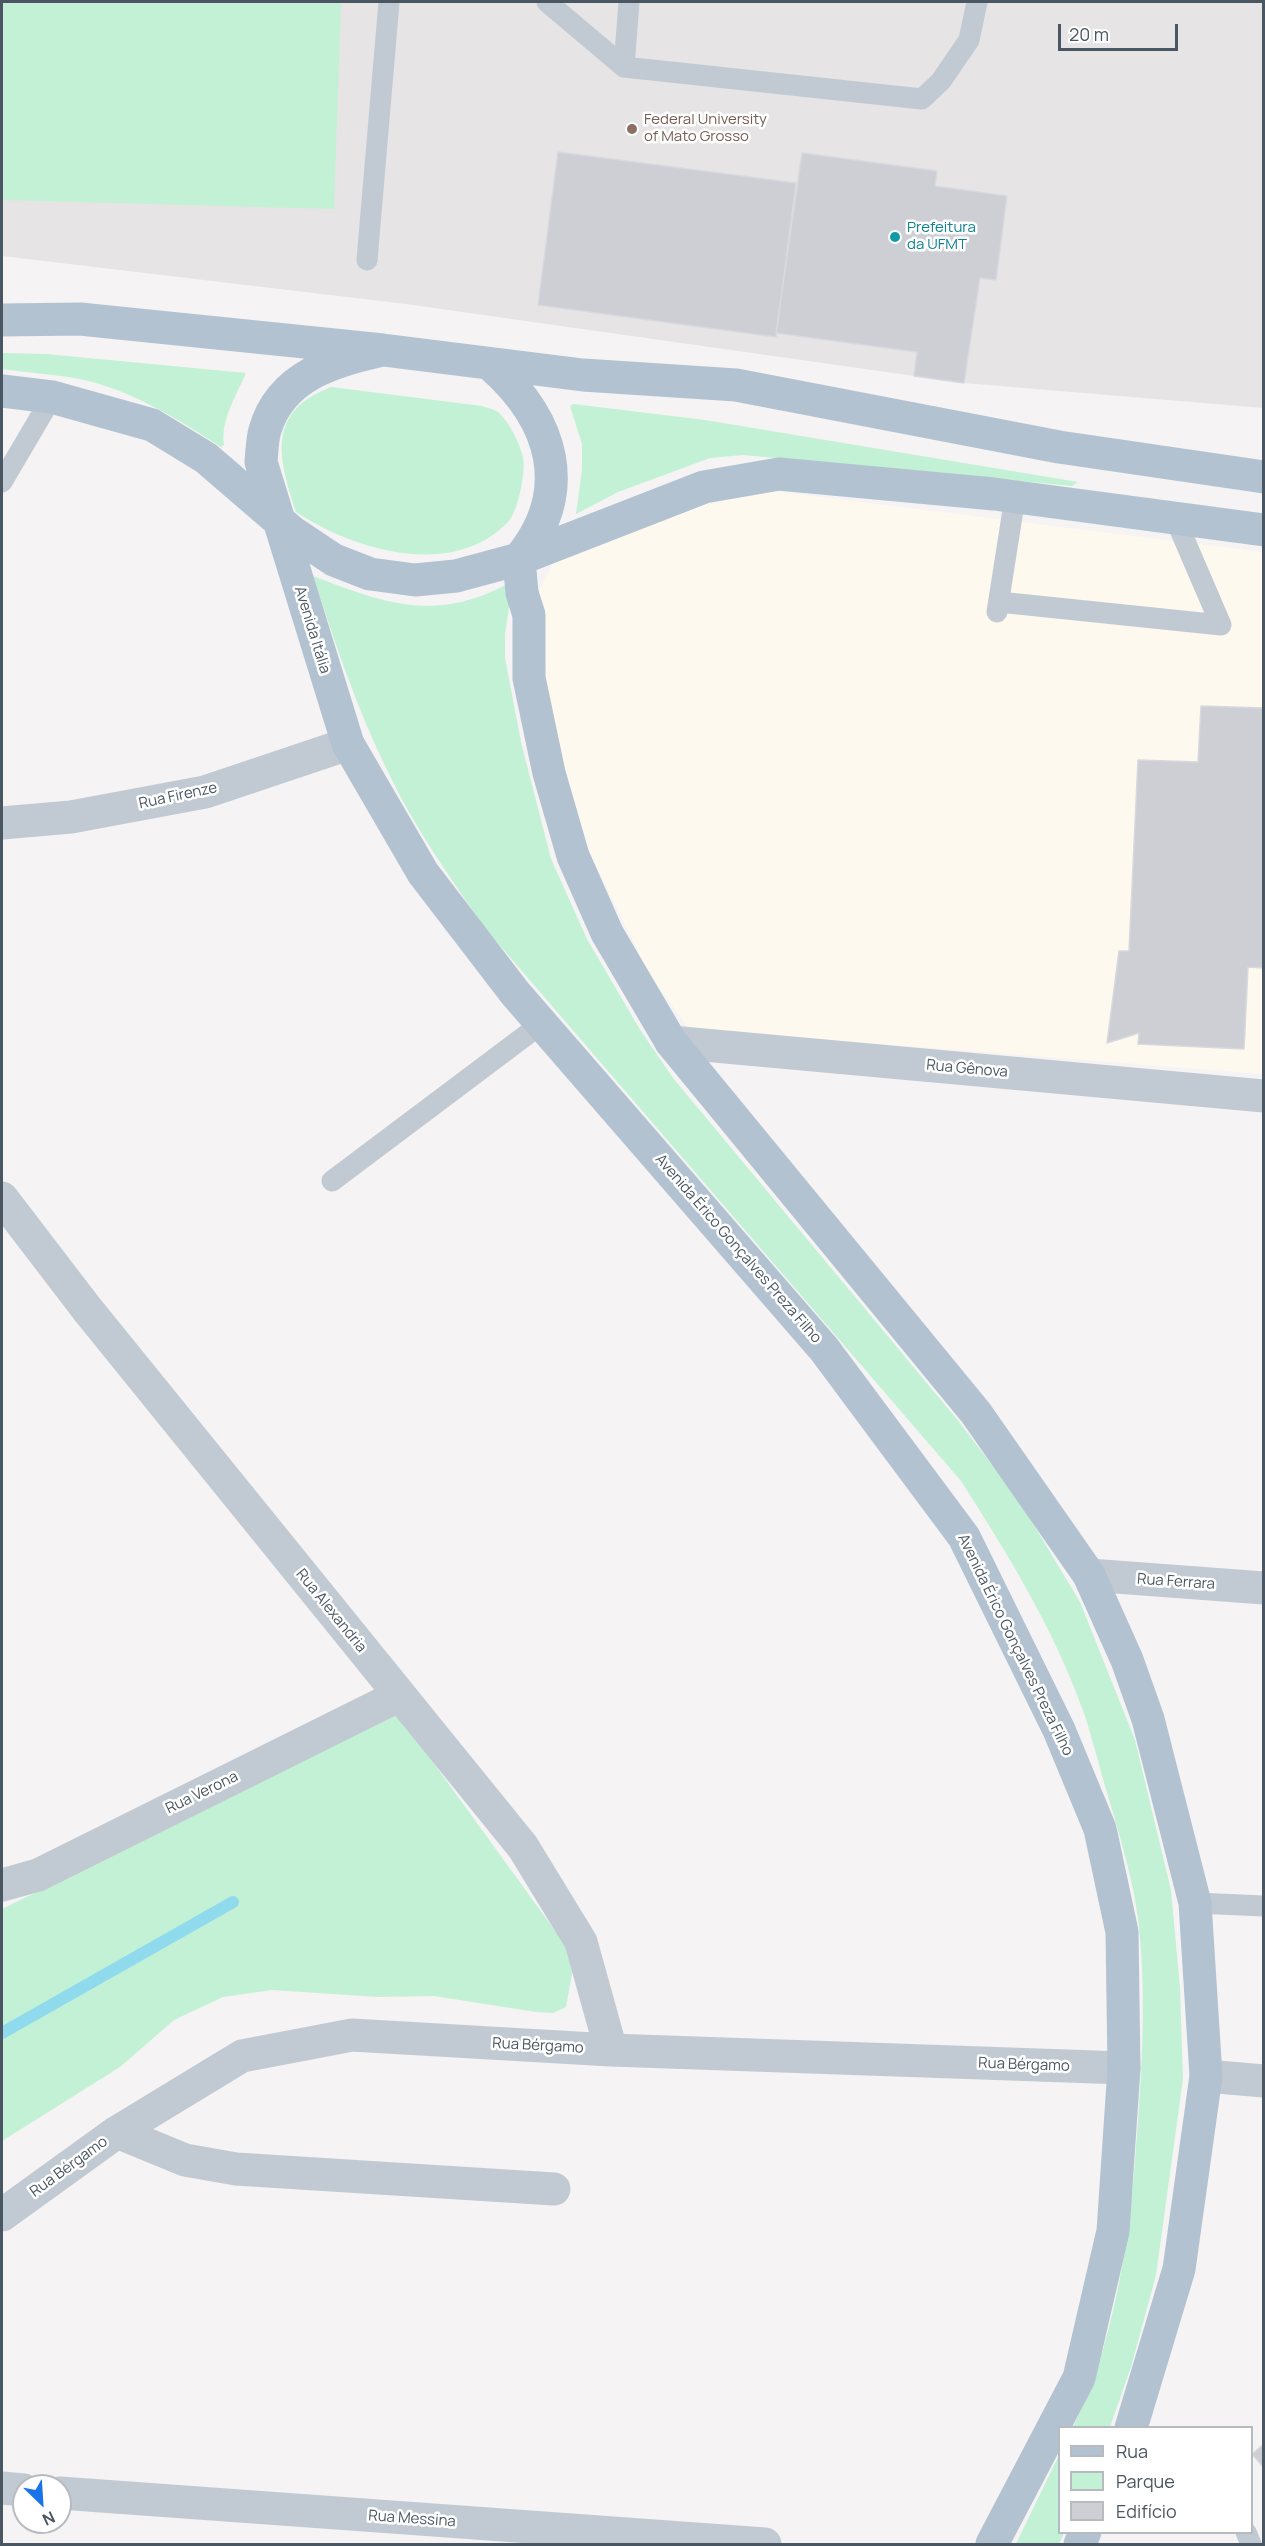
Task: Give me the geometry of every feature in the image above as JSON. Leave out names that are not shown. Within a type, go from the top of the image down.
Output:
[{"type":"main road","points":[[2,320],[80,319],[383,350],[492,366],[583,375],[736,385],[1059,447],[1263,477]]},
{"type":"main road","name":"Avenida Itália","points":[[348,744],[261,462],[265,430],[278,402],[293,386],[316,369],[348,357],[383,350]]},
{"type":"main road","points":[[492,366],[507,379],[536,419],[549,449],[550,489],[543,520],[531,544],[519,559],[522,593],[529,615],[529,678],[549,773],[573,856],[607,933],[671,1042],[976,1413],[1089,1575],[1127,1660],[1148,1719],[1195,1903],[1206,2076],[1179,2269],[1131,2426]]},
{"type":"main road","points":[[2,391],[52,397],[152,425],[206,458],[240,489],[277,516],[292,532],[334,560],[370,574],[415,580],[456,576],[519,559],[704,487],[779,474],[1015,496],[1263,530]]},
{"type":"main road","name":"Avenida Érico Gonçalves Preza Filho","points":[[348,744],[423,873],[541,1024],[824,1349],[964,1537],[1059,1730],[1100,1829],[1122,1932],[1124,2068],[1113,2232],[1079,2378],[992,2544]]},
{"type":"street","name":"Rua Firenze","points":[[2,823],[71,817],[205,792],[348,744]]},
{"type":"street","name":"Rua Gênova","points":[[671,1042],[1263,1096]]},
{"type":"street","name":"Rua Alexandria","points":[[2,1198],[87,1309],[523,1847],[581,1942],[611,2050]]},
{"type":"street","name":"Rua Ferrara","points":[[1089,1575],[1263,1588]]},
{"type":"street","name":"Rua Verona","points":[[2,1885],[38,1875],[400,1695]]},
{"type":"street","name":"Rua Bérgamo","points":[[2,2215],[117,2132],[242,2056],[352,2035],[611,2050],[1124,2068]]},
{"type":"street","points":[[1206,2076],[1263,2082]]},
{"type":"street","points":[[117,2132],[185,2160],[236,2169],[554,2189]]},
{"type":"street","name":"Rua Messina","points":[[72,2494],[765,2544]]},
{"type":"lane","points":[[367,261],[389,2]]},
{"type":"lane","points":[[547,2],[624,67],[922,99],[941,81],[969,40],[977,2]]},
{"type":"lane","points":[[624,67],[628,2]]},
{"type":"lane","points":[[2,482],[52,397]]},
{"type":"lane","points":[[1015,496],[998,607],[1221,626],[1175,518]]},
{"type":"lane","points":[[332,1180],[541,1024]]},
{"type":"lane","points":[[1195,1903],[1263,1906]]},
{"type":"shaded area","name":"Federal University of Mato Grosso","points":[[2,2],[1263,2],[1263,408],[964,383],[406,304],[2,256]]},
{"type":"shaded area","points":[[757,489],[1263,552],[1263,1074],[689,1029],[651,977],[588,850],[549,712],[539,591],[555,559],[681,507]]},
{"type":"green space","points":[[2,2],[341,2],[334,209],[2,200]]},
{"type":"green space","points":[[2,353],[46,354],[246,373],[227,417],[223,436],[224,445],[221,447],[171,416],[118,390],[80,379],[2,369]]},
{"type":"green space","points":[[331,387],[482,406],[497,412],[514,434],[524,463],[518,501],[512,517],[485,540],[459,550],[432,554],[403,553],[374,547],[319,526],[296,512],[285,472],[282,438],[287,423],[296,409],[310,397]]},
{"type":"green space","points":[[573,404],[705,420],[1078,482],[1072,486],[743,455],[710,458],[618,492],[576,514],[582,470],[582,444],[570,406]]},
{"type":"green space","points":[[313,576],[389,601],[437,606],[461,602],[486,594],[513,581],[505,634],[505,658],[521,742],[551,859],[587,939],[639,1028],[673,1078],[960,1423],[1020,1502],[1080,1602],[1135,1740],[1171,1890],[1180,1988],[1183,2079],[1156,2275],[1131,2367],[1110,2426],[1073,2426],[1087,2396],[1108,2331],[1128,2230],[1141,2074],[1143,1986],[1137,1912],[1124,1850],[1086,1719],[1061,1656],[1031,1596],[961,1481],[484,927],[421,832],[398,792],[356,700]]},
{"type":"green space","points":[[398,1714],[566,1946],[573,1968],[566,2007],[553,2013],[434,1996],[378,1997],[272,1990],[223,1997],[174,2020],[120,2067],[2,2141],[2,1909]]},
{"type":"green space","points":[[1058,2457],[1058,2534],[1064,2534],[1059,2544],[1016,2544]]},
{"type":"building","points":[[558,152],[796,183],[776,337],[538,305]]},
{"type":"building","name":"Prefeitura da UFMT","points":[[802,153],[937,171],[935,186],[1007,196],[996,280],[980,278],[964,383],[914,376],[917,352],[776,333]]},
{"type":"building","points":[[1201,706],[1264,708],[1264,968],[1248,967],[1244,1049],[1138,1044],[1139,1033],[1107,1043],[1119,951],[1129,951],[1138,760],[1198,762]]},
{"type":"building","points":[[1264,2444],[1264,2468],[1253,2455]]},
{"type":"waterway","points":[[2,2033],[233,1902]]},
{"type":"place","name":"Federal University of Mato Grosso","points":[[632,129]]},
{"type":"place","name":"Prefeitura da UFMT","points":[[895,237]]}]
